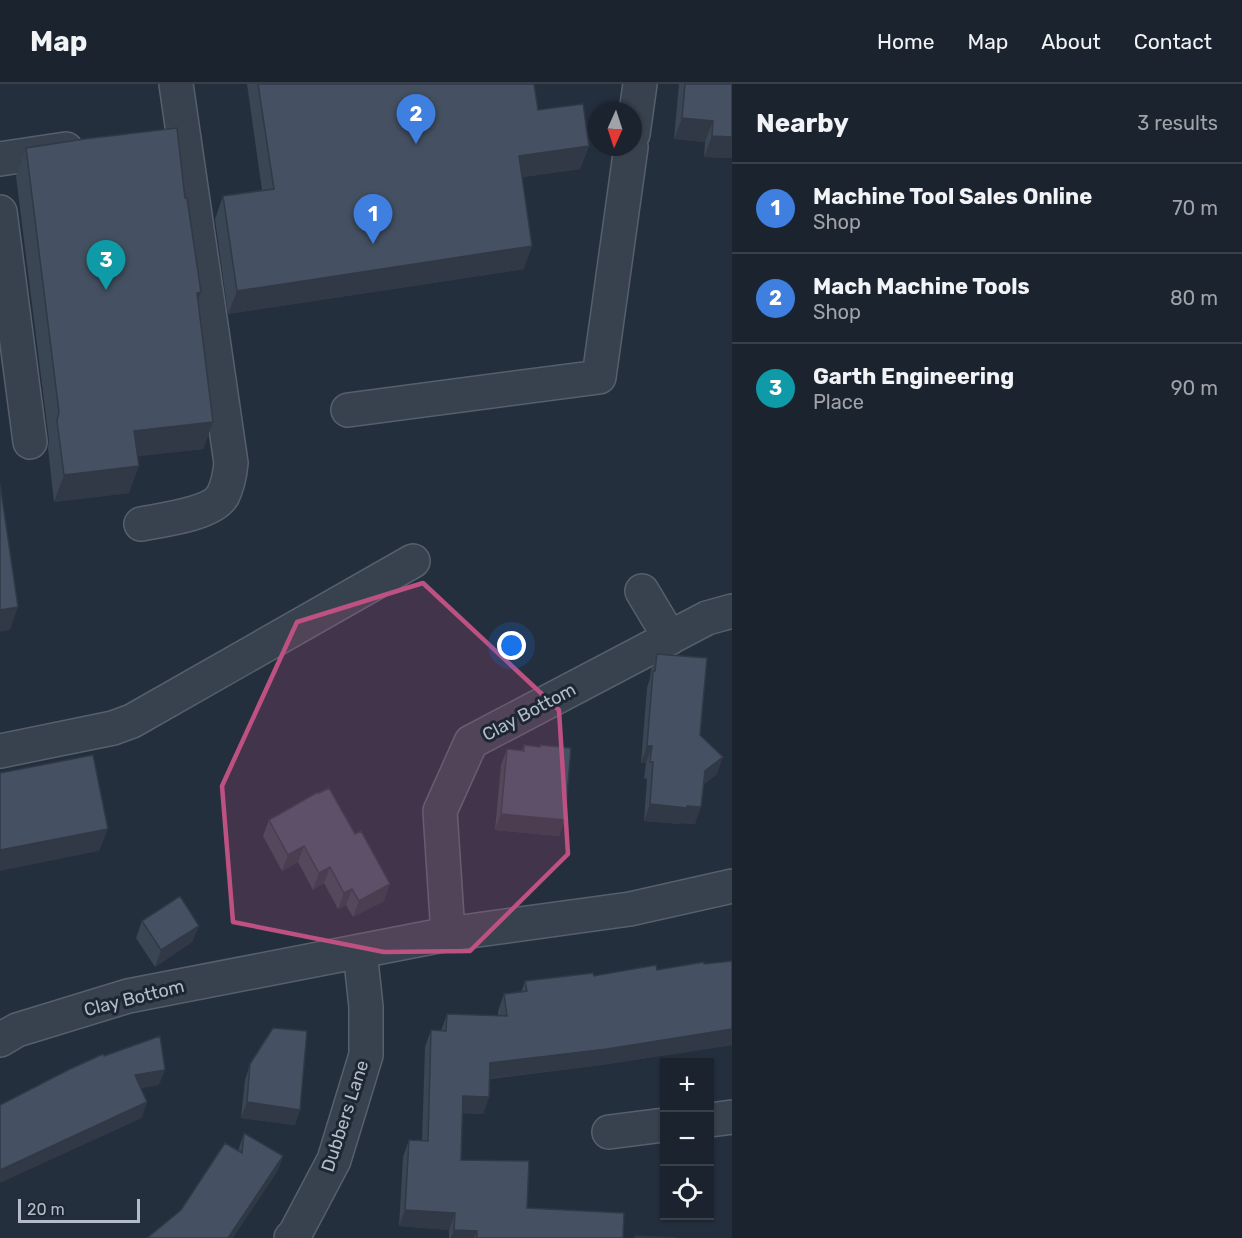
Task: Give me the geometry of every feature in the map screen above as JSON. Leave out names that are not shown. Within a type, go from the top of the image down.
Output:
[{"type":"street","points":[[141,524],[214,506],[223,496],[231,463],[176,84]]},
{"type":"street","points":[[637,102],[640,84]]},
{"type":"street","points":[[149,136],[183,131]]},
{"type":"street","points":[[0,159],[92,145]]},
{"type":"street","points":[[348,410],[598,377],[630,156]]},
{"type":"street","points":[[0,212],[30,441]]},
{"type":"street","points":[[0,751],[113,728],[132,721],[413,561]]},
{"type":"street","points":[[642,591],[670,638]]},
{"type":"street","name":"Clay Bottom","points":[[448,934],[440,811],[471,742],[707,618],[732,611]]},
{"type":"street","name":"Clay Bottom","points":[[0,1040],[17,1030],[128,996],[448,934],[630,909],[732,886]]},
{"type":"street","name":"Dubbers Lane","points":[[296,1237],[334,1160],[366,1055],[366,1007],[360,951]]},
{"type":"street","points":[[714,1119],[732,1117]]},
{"type":"street","points":[[609,1132],[660,1126]]},
{"type":"highlighted area","points":[[423,583],[559,710],[568,854],[470,951],[384,952],[233,922],[222,786],[297,622]]},
{"type":"building","points":[[258,84],[534,84],[538,110],[583,104],[588,146],[519,156],[532,246],[237,291],[223,196],[274,189]]},
{"type":"building","points":[[685,84],[732,84],[732,137],[712,136],[713,121],[682,118]]},
{"type":"building","points":[[177,128],[185,198],[187,198],[201,292],[197,293],[213,422],[134,431],[139,466],[64,475],[57,421],[59,412],[26,148]]},
{"type":"building","points":[[0,484],[18,607],[0,610]]},
{"type":"building","points":[[657,654],[707,658],[700,735],[723,757],[705,771],[701,807],[687,806],[687,808],[650,804],[653,762],[650,762],[652,746],[647,746],[653,671],[655,671]]},
{"type":"building","points":[[524,745],[571,748],[565,820],[501,814],[507,749],[524,751]]},
{"type":"building","points":[[93,755],[108,829],[0,850],[0,773]]},
{"type":"building","points":[[329,788],[355,834],[361,831],[390,884],[359,901],[352,889],[344,893],[330,867],[319,873],[304,846],[288,855],[269,820]]},
{"type":"building","points":[[180,896],[199,926],[161,950],[142,921]]},
{"type":"building","points":[[732,961],[732,1029],[607,1049],[490,1063],[489,1097],[463,1096],[461,1160],[529,1161],[527,1208],[624,1213],[623,1238],[477,1238],[477,1231],[454,1230],[455,1213],[405,1210],[409,1140],[428,1141],[431,1030],[446,1031],[447,1014],[507,1016],[504,994],[527,991],[525,981],[593,973],[594,976],[656,965],[657,970],[704,962],[704,964]]},
{"type":"building","points":[[273,1028],[307,1031],[300,1110],[247,1102],[250,1064]]},
{"type":"building","points":[[160,1036],[165,1070],[135,1075],[147,1102],[0,1170],[0,1105],[103,1054],[104,1056]]},
{"type":"building","points":[[244,1133],[283,1156],[228,1238],[147,1238],[181,1210],[225,1143],[242,1153]]},
{"type":"building","points":[[635,1236],[677,1238],[635,1238]]},
{"type":"place","name":"Mach Machine Tools","points":[[416,144]]},
{"type":"place","name":"Machine Tool Sales Online","points":[[373,244]]},
{"type":"place","name":"Garth Engineering","points":[[106,290]]}]
